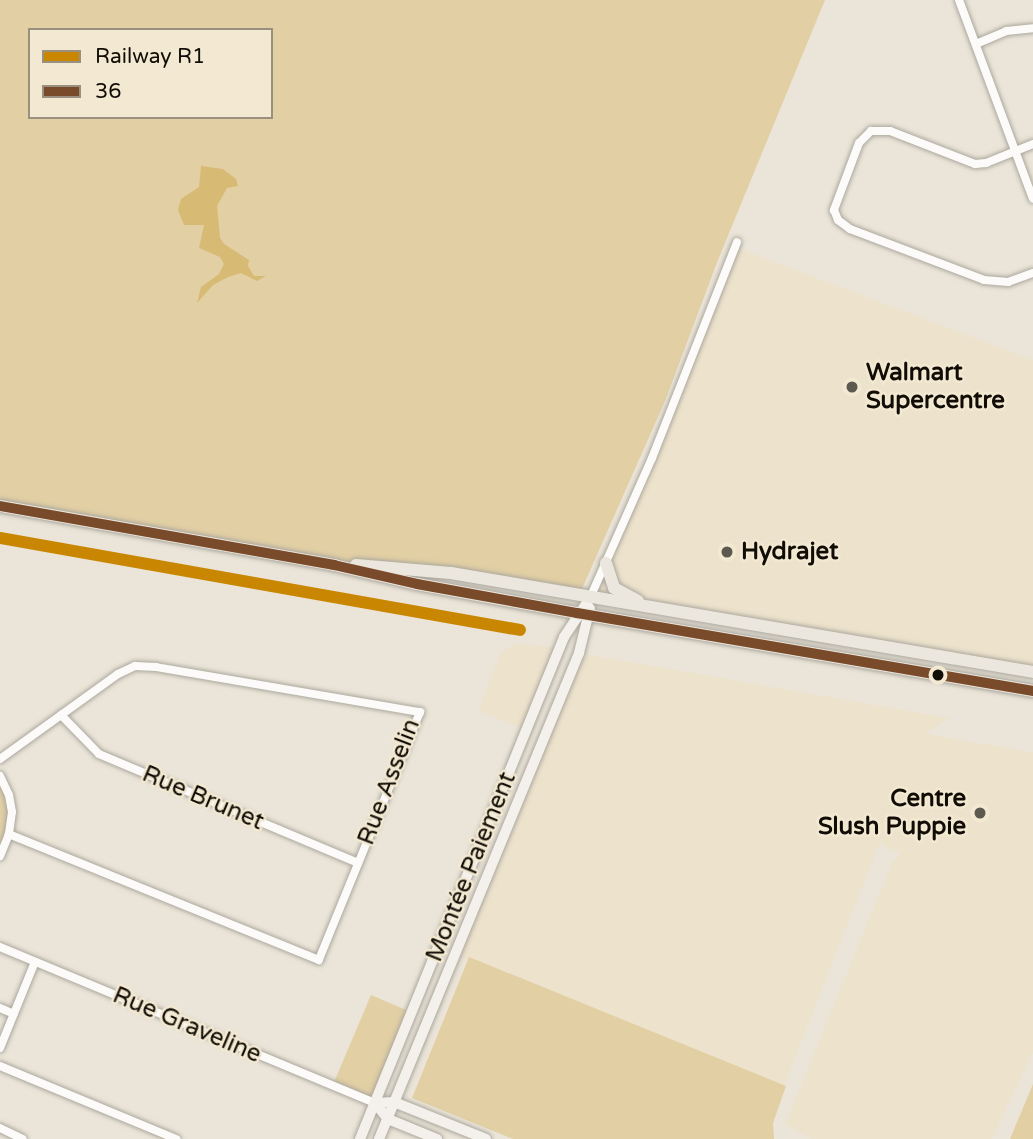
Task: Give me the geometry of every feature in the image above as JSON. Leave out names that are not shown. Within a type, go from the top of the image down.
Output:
[{"type":"main road","points":[[0,506],[334,565],[417,584],[584,614],[1033,691]]},
{"type":"main road","points":[[606,564],[610,582],[620,593],[671,612]]},
{"type":"main road","points":[[334,565],[380,565],[451,573],[1033,672]]},
{"type":"main road","name":"Montée Paiement","points":[[379,1139],[579,653],[584,614],[590,598]]},
{"type":"main road","name":"Montée Paiement","points":[[360,1139],[559,649],[584,614]]},
{"type":"main road","points":[[375,1103],[394,1102],[486,1139]]},
{"type":"main road","points":[[375,1103],[388,1119],[437,1139]]},
{"type":"street","points":[[959,0],[1033,199]]},
{"type":"street","points":[[976,44],[1006,31],[1033,28]]},
{"type":"street","points":[[1033,144],[986,163],[975,164],[890,131],[871,131],[859,144],[834,210],[838,220],[850,229],[984,281],[1008,282],[1033,273]]},
{"type":"street","name":"Montée Paiement","points":[[590,598],[652,458],[737,242]]},
{"type":"street","name":"Rue Asselin","points":[[0,759],[127,669],[145,666],[420,712],[319,960],[9,834]]},
{"type":"street","name":"Rue Brunet","points":[[61,715],[99,754],[358,863]]},
{"type":"street","points":[[0,776],[12,804],[9,834],[0,856]]},
{"type":"street","name":"Rue Graveline","points":[[0,947],[375,1103]]},
{"type":"street","points":[[0,1048],[35,962]]},
{"type":"street","points":[[0,1008],[13,1014]]},
{"type":"street","points":[[0,1066],[176,1139]]},
{"type":"street","points":[[0,1128],[23,1139]]},
{"type":"shaded area","points":[[0,0],[825,0],[718,260],[665,401],[581,591],[334,565],[0,506]]},
{"type":"shaded area","points":[[201,166],[223,169],[236,179],[238,186],[227,188],[217,206],[220,238],[224,244],[249,260],[248,266],[254,276],[266,276],[257,281],[241,273],[228,277],[213,285],[197,303],[201,287],[219,274],[224,264],[220,257],[199,248],[204,225],[184,225],[178,210],[181,199],[199,187]]},
{"type":"shaded area","points":[[735,247],[1033,360],[1033,672],[590,598]]},
{"type":"shaded area","points":[[518,643],[559,648],[527,730],[478,711],[501,652]]},
{"type":"shaded area","points":[[579,653],[949,718],[925,734],[1033,752],[1033,1052],[992,1139],[811,1139],[785,1124],[891,865],[900,853],[882,845],[881,840],[783,1088],[455,954]]},
{"type":"shaded area","points":[[0,776],[12,812],[0,856]]},
{"type":"shaded area","points":[[469,957],[786,1086],[773,1123],[774,1139],[513,1139],[412,1098]]},
{"type":"shaded area","points":[[371,995],[412,1012],[373,1102],[333,1085]]},
{"type":"shaded area","points":[[1033,1084],[1033,1139],[1010,1139]]},
{"type":"rail line","name":"R1","points":[[0,538],[520,630]]},
{"type":"transit line","name":"36","points":[[0,506],[334,565],[417,584],[577,613],[1033,691]]},
{"type":"place","name":"Walmart Supercentre","points":[[852,387]]},
{"type":"place","name":"Hydrajet","points":[[727,552]]},
{"type":"place","name":"Centre Slush Puppie","points":[[980,813]]}]
